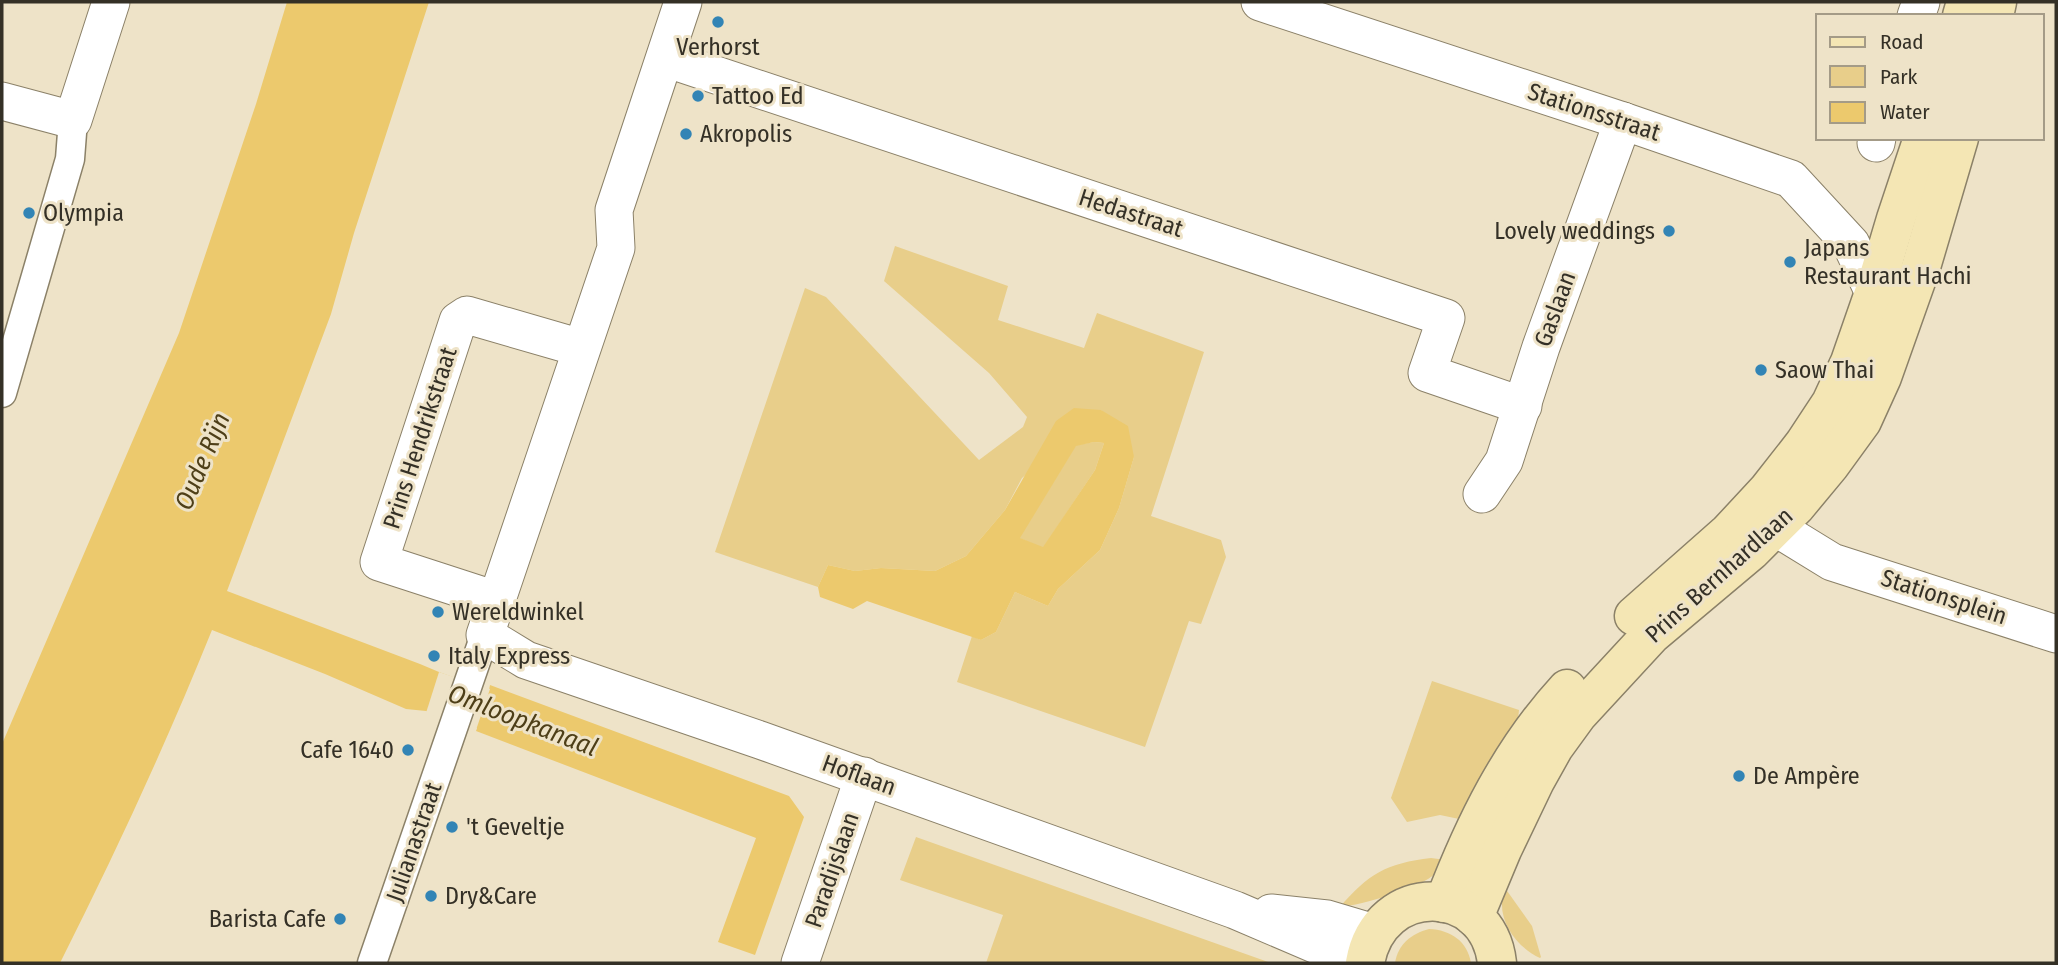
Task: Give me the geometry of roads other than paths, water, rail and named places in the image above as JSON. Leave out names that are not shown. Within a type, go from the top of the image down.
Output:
[{"type":"main road","name":"Prins Bernhardlaan","points":[[1459,910],[1502,850],[1554,747],[1578,714],[1651,635],[1751,551],[1763,518],[1768,491],[1804,444],[1831,402],[1850,362],[1922,140]]},
{"type":"main road","name":"Prins Bernhardlaan","points":[[1763,518],[1796,506],[1862,421],[1882,376],[1921,267],[1958,140]]},
{"type":"main road","points":[[1366,953],[1382,922],[1404,907],[1431,901],[1459,910],[1484,927],[1492,940],[1497,963]]},
{"type":"street","points":[[2,393],[70,159],[73,120],[111,2]]},
{"type":"street","points":[[485,635],[616,247],[614,210],[683,2]]},
{"type":"street","name":"Stationsstraat","points":[[1259,2],[1791,179],[1852,244],[1874,293]]},
{"type":"street","name":"Hedastraat","points":[[665,58],[1446,318],[1427,373],[1523,406]]},
{"type":"street","points":[[2,101],[73,120]]},
{"type":"street","name":"Gaslaan","points":[[1482,494],[1504,461],[1541,347],[1623,121]]},
{"type":"street","name":"Prins Hendrikstraat","points":[[496,600],[379,562],[458,321],[467,315],[581,348]]},
{"type":"street","name":"Stationsplein","points":[[1763,518],[1832,562],[2056,634]]},
{"type":"street","name":"Julianastraat","points":[[372,963],[485,635]]},
{"type":"street","name":"Hoflaan","points":[[485,635],[526,660],[864,776],[1235,909],[1327,919],[1366,953]]},
{"type":"street","name":"Paradijslaan","points":[[800,963],[864,776]]},
{"type":"water","points":[[287,2],[429,2],[354,233],[331,314],[227,591],[439,672],[489,690],[490,685],[789,796],[804,817],[755,955],[718,942],[756,838],[476,731],[477,728],[426,711],[406,709],[212,630],[177,715],[60,963],[2,963],[2,744],[179,333],[256,104]]},
{"type":"water","points":[[1074,408],[1101,410],[1128,426],[1134,457],[1119,508],[1100,550],[1058,589],[1048,606],[1015,592],[996,632],[981,640],[867,601],[853,609],[820,597],[818,587],[828,565],[855,571],[881,568],[935,571],[966,556],[1005,510],[1056,421]],"holes":[[[1104,443],[1095,470],[1043,547],[1020,538],[1076,446]]]},
{"type":"place","name":"Verhorst","points":[[718,22]]},
{"type":"place","name":"Tattoo Ed","points":[[698,96]]},
{"type":"place","name":"Akropolis","points":[[686,134]]},
{"type":"place","name":"Olympia","points":[[29,213]]},
{"type":"place","name":"Lovely weddings","points":[[1669,231]]},
{"type":"place","name":"Japans Restaurant Hachi","points":[[1790,262]]},
{"type":"place","name":"Saow Thai","points":[[1761,370]]},
{"type":"place","name":"Wereldwinkel","points":[[438,612]]},
{"type":"place","name":"Italy Express","points":[[434,656]]},
{"type":"place","name":"Cafe 1640","points":[[408,750]]},
{"type":"place","name":"De Ampère","points":[[1739,776]]},
{"type":"place","name":"'t Geveltje","points":[[452,827]]},
{"type":"place","name":"Dry&Care","points":[[431,896]]},
{"type":"place","name":"Barista Cafe","points":[[340,919]]},
{"type":"water label","name":"Oude Rijn","points":[[202,461]]},
{"type":"water label","name":"Omloopkanaal","points":[[523,720]]}]
